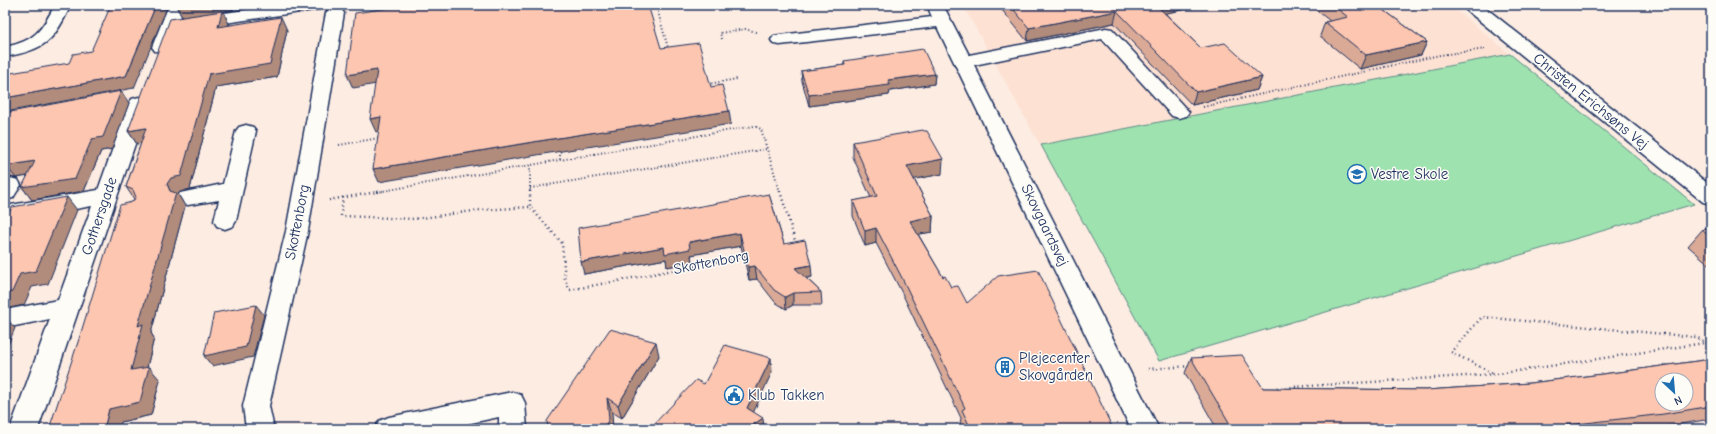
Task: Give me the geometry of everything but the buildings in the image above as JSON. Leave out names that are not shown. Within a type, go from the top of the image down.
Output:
[{"type":"street","points":[[5,52],[36,44],[48,35],[63,5]]},
{"type":"street","points":[[153,66],[177,5]]},
{"type":"street","points":[[170,26],[314,5]]},
{"type":"street","name":"Christen Erichsøns Vej","points":[[1471,5],[1711,197]]},
{"type":"street","name":"Skottenborg","points":[[260,429],[256,406],[295,239],[335,13]]},
{"type":"street","name":"Skovgaardsvej","points":[[780,40],[939,13],[1145,429]]},
{"type":"street","points":[[964,61],[1106,33],[1180,112]]},
{"type":"street","name":"Gothersgade","points":[[24,429],[67,308],[108,208],[144,90],[120,98]]},
{"type":"street","points":[[225,221],[246,131]]},
{"type":"street","points":[[188,198],[232,190]]},
{"type":"street","points":[[5,214],[108,208]]},
{"type":"street","points":[[5,319],[67,308]]},
{"type":"street","points":[[389,429],[512,403],[513,429]]},
{"type":"path","points":[[656,5],[668,48]]},
{"type":"path","points":[[722,39],[720,33],[745,29],[780,40]]},
{"type":"path","points":[[1180,112],[1440,55],[1520,44]]},
{"type":"path","points":[[705,84],[737,79]]},
{"type":"path","points":[[301,205],[754,126],[761,129],[797,246],[789,247]]},
{"type":"path","points":[[311,150],[380,138]]},
{"type":"path","points":[[559,145],[560,160]]},
{"type":"path","points":[[530,188],[767,149]]},
{"type":"path","points":[[343,197],[341,216],[415,219],[480,210],[530,207],[530,165]]},
{"type":"path","name":"Skottenborg","points":[[530,207],[562,243],[565,280],[570,290],[750,255]]},
{"type":"path","points":[[1493,374],[1452,352],[1482,317],[1696,337],[1705,343]]},
{"type":"path","points":[[1270,389],[1493,374],[1711,342]]},
{"type":"path","points":[[1117,371],[1193,366]]},
{"type":"shaded area","name":"Vestre Skole","points":[[963,5],[1450,5],[1694,204],[1159,361]]},
{"type":"green space","name":"Vestre Skole","points":[[1510,54],[1694,204],[1159,361],[1041,145]]},
{"type":"place","name":"Vestre Skole","points":[[1357,174]]},
{"type":"place","name":"Plejecenter Skovgården","points":[[1005,367]]},
{"type":"place","name":"Klub Takken","points":[[734,395]]}]
